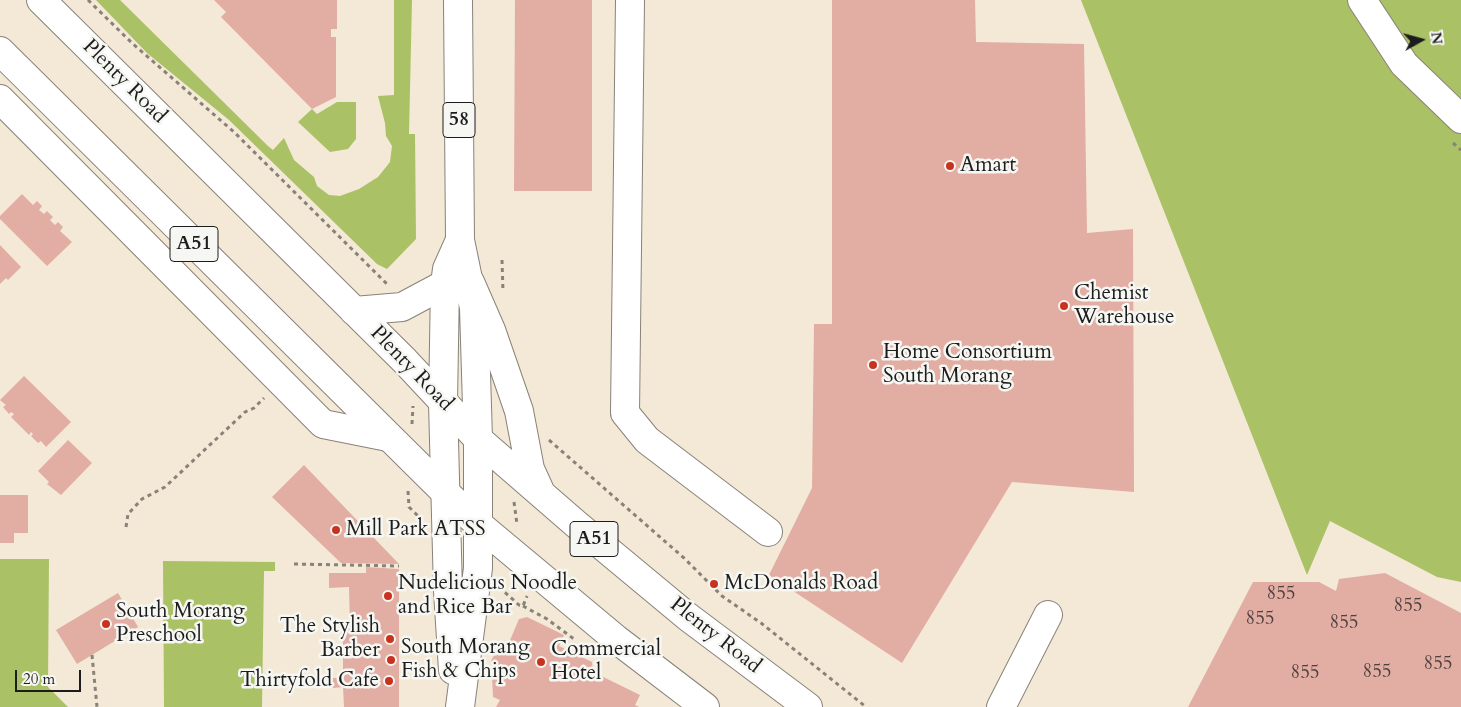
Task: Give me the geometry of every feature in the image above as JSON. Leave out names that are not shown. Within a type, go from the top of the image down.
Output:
[{"type":"main road","name":"Plenty Road","points":[[41,0],[405,361],[478,439],[688,617],[808,707]]},
{"type":"main road","name":"58","points":[[458,0],[460,240],[447,269],[474,308],[478,439],[476,591],[459,707]]},
{"type":"main road","points":[[630,0],[625,413],[647,440],[768,532]]},
{"type":"main road","points":[[1362,0],[1404,64],[1461,119]]},
{"type":"main road","name":"A51","points":[[0,51],[388,438],[478,524],[616,638],[705,707]]},
{"type":"main road","points":[[0,99],[323,424],[388,438]]},
{"type":"main road","points":[[80,130],[98,198]]},
{"type":"main road","points":[[354,311],[402,307],[457,283],[491,330],[519,411],[530,469],[540,492]]},
{"type":"main road","name":"58","points":[[457,283],[443,403],[450,619],[459,707]]},
{"type":"main road","points":[[1001,707],[1048,615]]},
{"type":"path","points":[[88,0],[132,44],[234,132],[383,278]]},
{"type":"path","points":[[126,527],[128,514],[142,498],[165,487],[245,412],[254,408],[266,396]]},
{"type":"path","points":[[546,438],[684,558],[722,596],[761,622],[866,707]]},
{"type":"path","points":[[294,564],[399,566]]},
{"type":"path","points":[[92,655],[98,707]]},
{"type":"green space","points":[[96,0],[120,0],[268,146],[273,150],[284,138],[294,160],[314,177],[317,186],[329,195],[340,196],[359,189],[378,177],[390,162],[392,146],[386,136],[385,123],[378,96],[394,95],[394,0],[412,0],[409,134],[415,134],[416,239],[387,269],[377,264],[229,120],[147,53]]},
{"type":"green space","points":[[1081,0],[1461,0],[1461,582],[1437,577],[1330,521],[1307,575]]},
{"type":"green space","points":[[337,102],[356,102],[356,139],[348,149],[330,152],[298,122],[312,109],[317,114]]},
{"type":"green space","points":[[0,559],[49,559],[48,687],[68,707],[0,707]]},
{"type":"green space","points":[[163,561],[275,562],[275,571],[264,571],[262,707],[164,707]]},
{"type":"building","points":[[214,0],[337,0],[337,29],[331,29],[331,37],[336,37],[336,97],[312,109],[221,17],[226,12]]},
{"type":"building","points":[[515,0],[592,0],[592,191],[514,191]]},
{"type":"building","points":[[832,0],[975,0],[976,42],[1084,44],[1087,233],[1133,229],[1134,492],[1012,482],[902,663],[769,575],[812,488],[814,324],[832,324]]},
{"type":"building","points":[[22,194],[33,205],[37,201],[42,206],[39,210],[44,214],[47,211],[53,217],[50,220],[55,225],[58,222],[63,227],[60,231],[72,242],[47,266],[0,219],[0,216]]},
{"type":"building","points":[[0,245],[21,267],[8,280],[6,278],[0,284]]},
{"type":"building","points":[[24,376],[71,422],[46,447],[41,441],[38,443],[31,436],[33,434],[31,432],[29,435],[11,417],[14,414],[11,412],[9,414],[3,407],[6,405],[0,400]]},
{"type":"building","points":[[68,440],[92,463],[61,495],[47,484],[49,482],[38,471]]},
{"type":"building","name":"Mill Park ATSS","points":[[304,465],[399,564],[341,563],[272,497]]},
{"type":"building","points":[[0,495],[28,495],[28,533],[14,533],[14,543],[0,543]]},
{"type":"building","points":[[366,567],[399,569],[399,707],[344,707],[343,687],[333,688],[331,678],[343,678],[343,629],[350,628],[349,587],[329,588],[329,573],[366,573]]},
{"type":"building","points":[[1385,573],[1461,613],[1461,707],[1188,707],[1253,582],[1319,582],[1336,591],[1339,579]]},
{"type":"building","name":"South Morang Preschool","points":[[118,593],[138,627],[77,664],[56,630]]},
{"type":"building","name":"Commercial Hotel","points":[[527,617],[564,635],[559,646],[592,662],[593,672],[640,695],[635,705],[639,707],[496,707],[500,700],[493,697],[492,676],[497,667],[491,661],[501,642],[508,645],[519,619]]},
{"type":"place","name":"Amart","points":[[950,166]]},
{"type":"place","name":"Chemist Warehouse","points":[[1064,306]]},
{"type":"place","name":"Home Consortium South Morang","points":[[873,365]]},
{"type":"place","name":"Mill Park ATSS","points":[[336,530]]},
{"type":"place","name":"McDonalds Road","points":[[714,584]]},
{"type":"place","name":"Nudelicious Noodle and Rice Bar","points":[[388,596]]},
{"type":"place","name":"South Morang Preschool","points":[[106,624]]},
{"type":"place","name":"The Stylish Barber","points":[[390,639]]},
{"type":"place","name":"South Morang Fish & Chips","points":[[391,660]]},
{"type":"place","name":"Commercial Hotel","points":[[541,662]]},
{"type":"place","name":"Thirtyfold Cafe","points":[[389,681]]}]
